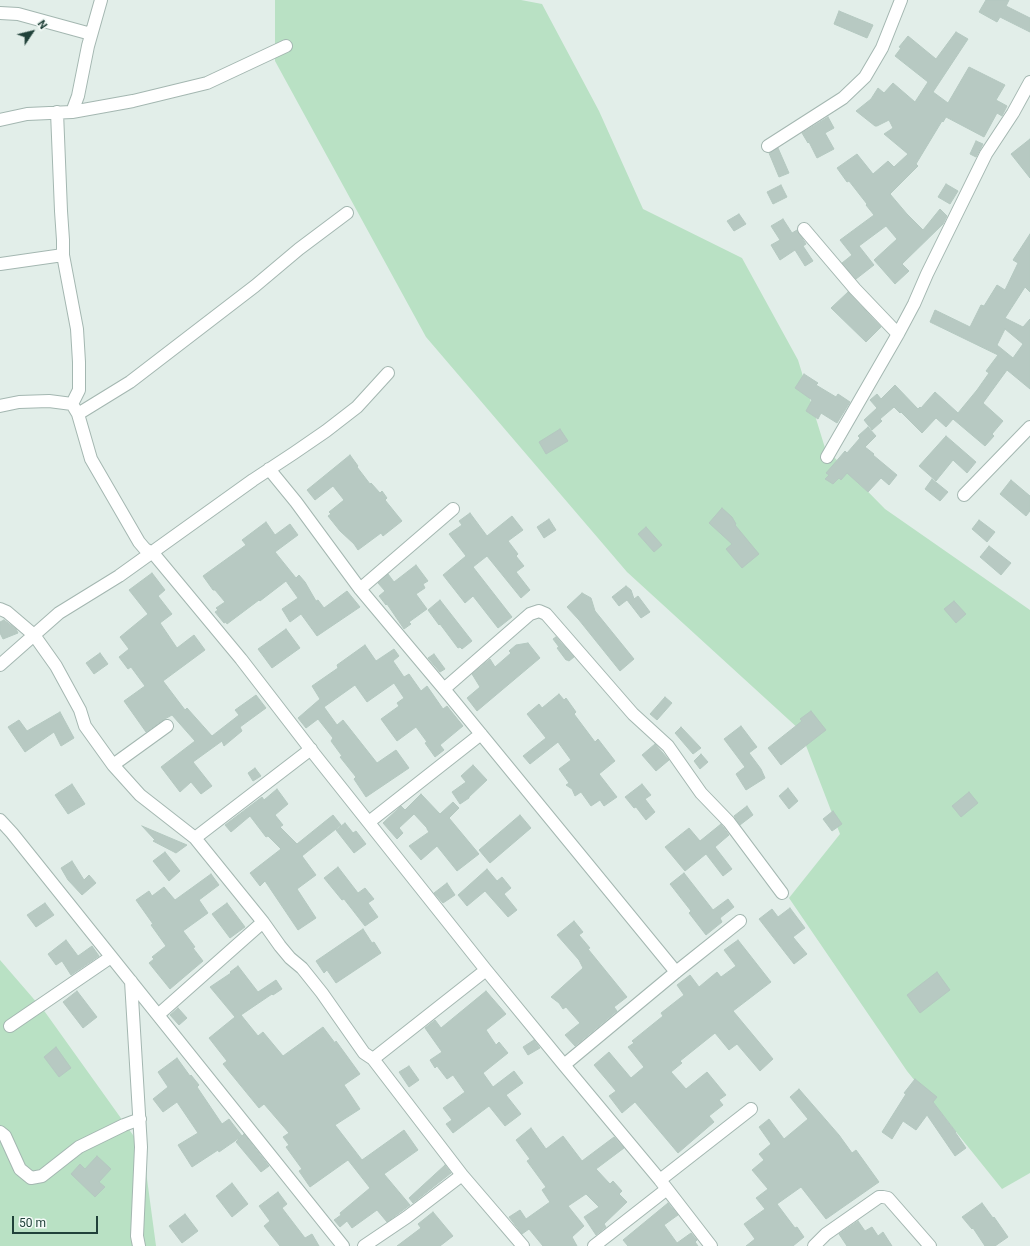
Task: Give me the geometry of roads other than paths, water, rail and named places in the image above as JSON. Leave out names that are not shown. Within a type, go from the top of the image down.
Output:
[{"type":"street","points":[[72,112],[82,81],[91,34],[102,0]]},
{"type":"street","points":[[768,146],[843,98],[865,77],[882,48],[901,0]]},
{"type":"street","points":[[0,13],[18,14],[91,34]]},
{"type":"street","points":[[0,120],[27,114],[72,112],[133,101],[208,83],[286,46]]},
{"type":"street","points":[[827,457],[914,304],[927,274],[986,154],[1013,113],[1030,82]]},
{"type":"street","points":[[56,112],[64,240],[62,255],[74,309],[78,349],[79,390],[75,409],[91,459],[139,542],[145,549],[153,553],[241,659],[486,970],[663,1184],[711,1246]]},
{"type":"street","points":[[0,406],[19,402],[49,401],[75,409],[130,382],[243,295],[347,212]]},
{"type":"street","points":[[804,229],[855,289],[898,334]]},
{"type":"street","points":[[0,264],[62,255]]},
{"type":"street","points":[[0,665],[59,613],[93,593],[153,553],[253,480],[294,454],[357,407],[388,373]]},
{"type":"street","points":[[964,495],[1030,427]]},
{"type":"street","points":[[269,470],[296,502],[360,589],[676,972]]},
{"type":"street","points":[[360,589],[453,509]]},
{"type":"street","points":[[0,609],[7,612],[34,635],[56,666],[70,690],[80,710],[84,726],[113,765],[140,795],[196,838],[290,958],[302,968],[322,993],[364,1053],[373,1060],[462,1175],[523,1246]]},
{"type":"street","points":[[444,689],[530,614],[539,611],[546,614],[633,714],[668,746],[701,793],[729,822],[782,893]]},
{"type":"street","points":[[113,765],[167,726]]},
{"type":"street","points":[[369,822],[481,734]]},
{"type":"street","points":[[196,838],[311,749]]},
{"type":"street","points":[[0,820],[343,1246]]},
{"type":"street","points":[[564,1065],[740,921]]},
{"type":"street","points":[[158,1015],[263,922]]},
{"type":"street","points":[[10,1026],[111,957]]},
{"type":"street","points":[[373,1060],[486,970]]},
{"type":"street","points":[[131,981],[140,1120],[141,1161],[137,1236],[139,1246]]},
{"type":"street","points":[[594,1246],[663,1184],[751,1109]]},
{"type":"street","points":[[0,1132],[5,1136],[20,1169],[31,1178],[42,1176],[79,1147],[124,1125],[140,1120]]},
{"type":"street","points":[[364,1246],[407,1217],[462,1175]]},
{"type":"street","points":[[814,1246],[826,1234],[879,1197],[888,1198],[930,1246]]}]
